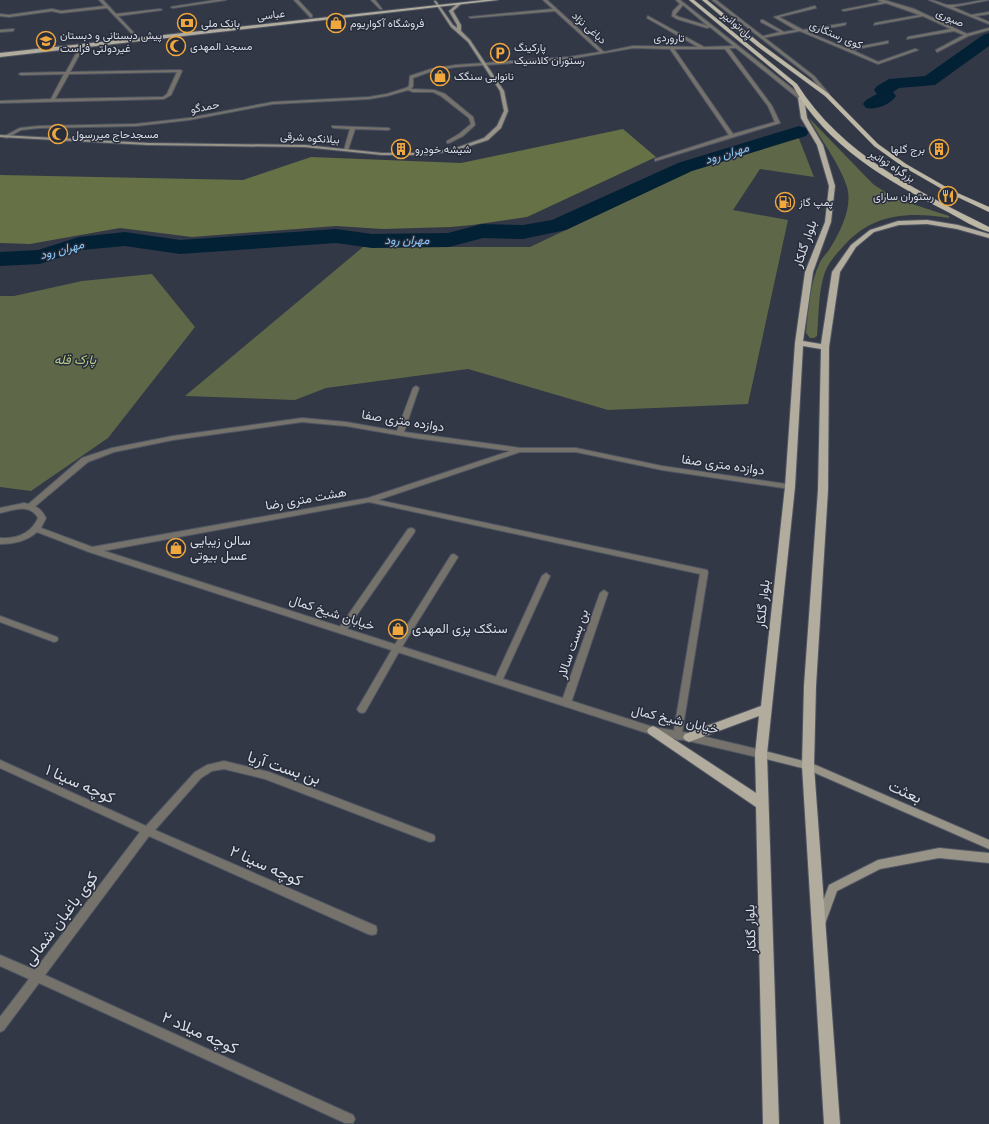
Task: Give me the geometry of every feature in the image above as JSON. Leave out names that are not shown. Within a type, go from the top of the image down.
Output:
[{"type":"highway","name":"پل توانیر","points":[[691,0],[746,46],[772,64]]},
{"type":"highway","name":"پل توانیر","points":[[704,0],[784,63]]},
{"type":"highway","name":"بزرگراه توانیر","points":[[784,63],[827,95],[882,149],[904,165],[944,188],[989,210]]},
{"type":"highway","name":"بزرگراه توانیر","points":[[772,64],[795,85],[802,98],[833,134],[858,157],[899,184],[989,230]]},
{"type":"main road","name":"عباسى","points":[[0,55],[436,4],[454,0]]},
{"type":"main road","name":"عباسى","points":[[22,47],[381,8],[459,4],[496,0]]},
{"type":"main road","name":"بیلانکوه شرقی","points":[[2,136],[148,144],[305,146],[382,154],[427,154],[457,149],[486,139],[499,127],[506,111],[502,91],[459,31],[452,26],[436,4]]},
{"type":"main road","name":"بیلانکوه شرقی","points":[[459,4],[451,11],[459,25],[459,31]]},
{"type":"main road","name":"بلوار گلکار","points":[[771,1124],[761,754],[790,487],[799,343],[809,272],[828,222],[832,186],[820,145],[804,118],[802,98]]},
{"type":"main road","points":[[832,1124],[808,766],[810,686],[823,490],[825,347],[836,272],[853,246],[872,231],[898,223],[926,222],[958,227],[989,236]]},
{"type":"main road","points":[[799,343],[825,347]]},
{"type":"main road","points":[[684,736],[765,710]]},
{"type":"main road","points":[[653,731],[762,804]]},
{"type":"main road","name":"بعثت","points":[[761,754],[808,766],[989,845]]},
{"type":"main road","points":[[818,929],[833,888],[878,865],[939,853],[989,858]]},
{"type":"street","points":[[101,0],[134,35]]},
{"type":"street","points":[[173,7],[224,0]]},
{"type":"street","points":[[296,0],[311,16]]},
{"type":"street","points":[[373,0],[381,8]]},
{"type":"street","name":"دباغی نژاد","points":[[545,0],[603,53]]},
{"type":"street","name":"بزرگراه توانیر","points":[[678,0],[802,98]]},
{"type":"street","name":"بزرگراه توانیر","points":[[714,0],[813,77],[827,95]]},
{"type":"street","name":"صبوری","points":[[880,0],[923,15],[953,30],[967,35]]},
{"type":"street","points":[[930,0],[989,23]]},
{"type":"street","points":[[947,7],[988,0]]},
{"type":"street","points":[[844,10],[886,2]]},
{"type":"street","points":[[682,4],[674,12],[674,15],[678,18],[713,29]]},
{"type":"street","points":[[0,15],[9,16],[52,10],[61,12],[108,7]]},
{"type":"street","points":[[814,7],[776,17],[801,30],[845,24]]},
{"type":"street","points":[[116,15],[160,10]]},
{"type":"street","points":[[471,17],[556,10]]},
{"type":"street","points":[[969,16],[989,13]]},
{"type":"street","points":[[875,24],[923,15]]},
{"type":"street","points":[[648,17],[704,48]]},
{"type":"street","points":[[762,21],[784,33]]},
{"type":"street","points":[[937,51],[967,35],[989,29]]},
{"type":"street","points":[[0,31],[13,30]]},
{"type":"street","name":"کوی رستگاری","points":[[762,37],[801,30],[878,63],[916,50]]},
{"type":"street","points":[[908,38],[953,30]]},
{"type":"street","points":[[847,50],[887,42]]},
{"type":"street","points":[[52,101],[82,46]]},
{"type":"street","name":"تاروردی","points":[[408,89],[412,86],[411,77],[418,74],[431,70],[483,63],[569,58],[632,47],[704,48],[735,46]]},
{"type":"street","points":[[671,47],[732,136]]},
{"type":"street","points":[[657,160],[778,123],[770,106],[726,47]]},
{"type":"street","points":[[0,102],[164,98],[169,95],[180,71],[21,74]]},
{"type":"street","points":[[408,89],[434,91],[443,95],[471,117],[473,124],[461,136],[449,142]]},
{"type":"street","name":"حمدگو","points":[[2,136],[20,129],[39,127],[136,125],[189,119],[273,102],[369,98],[408,89]]},
{"type":"street","points":[[334,127],[388,130]]},
{"type":"street","points":[[346,150],[353,128]]},
{"type":"street","points":[[400,433],[416,388]]},
{"type":"street","name":"دوازده متری صفا","points":[[29,507],[85,460],[112,450],[165,439],[302,420],[346,424],[520,450],[576,450],[662,468],[790,487]]},
{"type":"street","name":"هشت متری رضا","points":[[92,550],[369,500],[520,450]]},
{"type":"street","points":[[369,500],[704,572],[684,736]]},
{"type":"street","points":[[0,511],[11,507],[29,507],[36,509],[42,518],[37,529],[21,538],[11,541],[0,541]]},
{"type":"street","name":"خیابان شیخ کمال","points":[[37,529],[92,550],[653,731],[684,736],[761,754]]},
{"type":"street","points":[[342,630],[411,530]]},
{"type":"street","points":[[362,709],[397,648],[454,557]]},
{"type":"street","points":[[498,681],[546,576]]},
{"type":"street","name":"بن بست سالار","points":[[566,703],[604,593]]},
{"type":"street","points":[[0,620],[54,639]]},
{"type":"street","name":"کوچه سینا ۱","points":[[0,764],[147,831]]},
{"type":"street","name":"بن بست آریا","points":[[147,831],[198,775],[210,768],[224,766],[266,775],[430,838]]},
{"type":"street","name":"کوچه سینا ۲","points":[[147,831],[372,930]]},
{"type":"street","name":"کوی باغبان شمالی","points":[[0,1026],[147,831]]},
{"type":"street","name":"کوچه میلاد ۲","points":[[0,960],[349,1119]]},
{"type":"green space","points":[[809,118],[873,184],[894,198],[949,216],[949,218],[918,215],[890,218],[864,228],[852,237],[834,257],[825,272],[820,296],[817,336],[814,338],[810,338],[806,333],[814,278],[820,262],[829,250],[841,228],[847,211],[848,195],[844,178],[835,160]]},
{"type":"green space","points":[[623,129],[656,157],[527,217],[451,227],[383,229],[336,226],[192,237],[120,228],[30,244],[0,243],[0,175],[243,180],[311,157],[461,163]]},
{"type":"green space","points":[[798,136],[814,177],[760,169],[733,210],[788,220],[748,404],[608,410],[468,369],[326,388],[295,400],[185,396],[363,247],[530,247],[635,197],[655,181]]},
{"type":"green space","name":"پارک قله","points":[[152,274],[195,327],[108,438],[31,491],[0,487],[0,296],[14,296],[82,281]]},
{"type":"waterway","name":"مهران رود","points":[[872,104],[887,96],[883,90],[895,83],[929,81],[989,38]]},
{"type":"waterway","name":"مهران رود","points":[[0,259],[40,257],[79,244],[125,239],[180,247],[336,236],[372,241],[449,240],[482,231],[523,232],[558,225],[685,167],[799,132]]},
{"type":"place","name":"بانک ملی","points":[[187,23]]},
{"type":"place","name":"فروشگاه آکواریوم","points":[[336,23]]},
{"type":"place","name":"پیش دبستانی و دبستان غیردولتی فراست","points":[[46,41]]},
{"type":"place","name":"مسجد المهدی","points":[[176,46]]},
{"type":"place","name":"پارکینگ رستوران کلاسیک","points":[[500,53]]},
{"type":"place","name":"نانوایی سنگک","points":[[440,76]]},
{"type":"place","name":"مسجدحاج میررسول","points":[[58,134]]},
{"type":"place","name":"شیشه خودرو","points":[[401,149]]},
{"type":"place","name":"برج گلها","points":[[939,149]]},
{"type":"place","name":"رستوران ساراى","points":[[948,196]]},
{"type":"place","name":"پمپ گاز","points":[[785,202]]},
{"type":"place","name":"سالن زیبایی عسل بیوتی","points":[[176,548]]},
{"type":"place","name":"سنگک پزی المهدی","points":[[398,629]]}]
